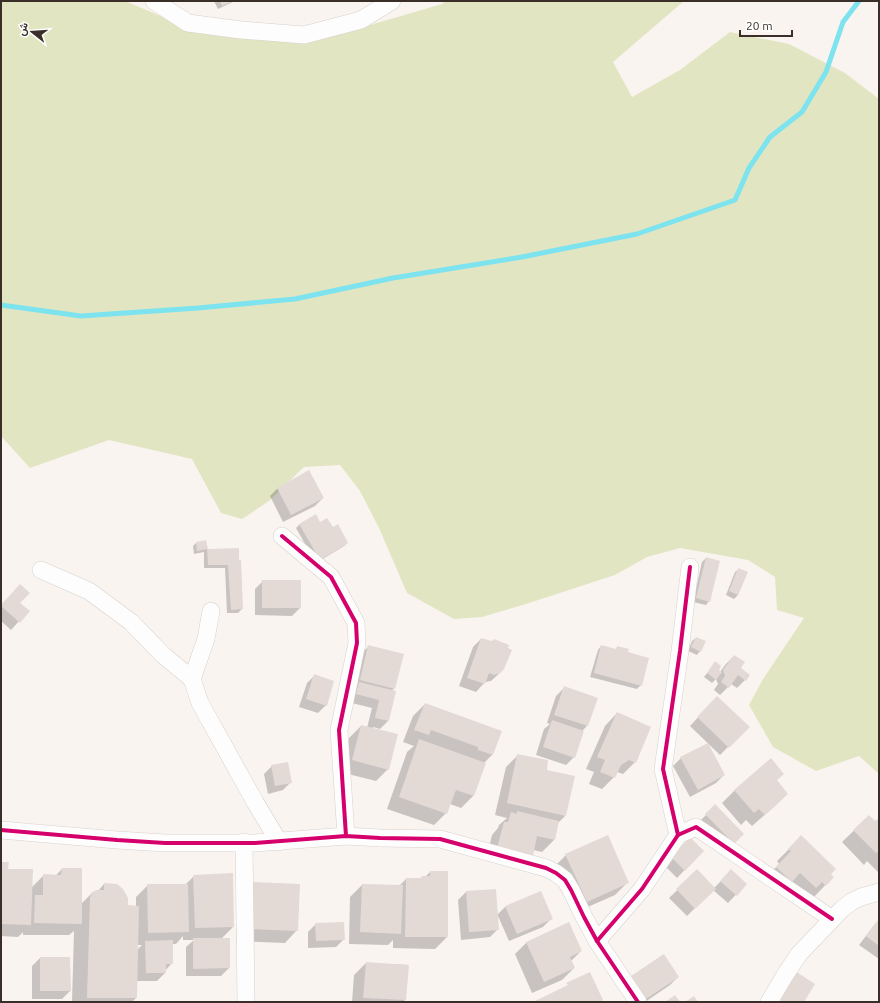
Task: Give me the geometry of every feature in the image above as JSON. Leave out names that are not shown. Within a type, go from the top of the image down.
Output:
[{"type":"street","points":[[154,1],[188,23],[241,30],[304,35],[361,20],[392,1]]},
{"type":"street","points":[[282,536],[331,577],[356,623],[358,643],[339,730],[346,836]]},
{"type":"street","points":[[678,835],[664,769],[690,568]]},
{"type":"street","points":[[41,570],[89,591],[131,622],[163,655],[192,679],[200,704],[279,842]]},
{"type":"street","points":[[192,679],[206,639],[211,611]]},
{"type":"street","points":[[597,941],[642,889],[678,835],[696,827],[832,919]]},
{"type":"street","points":[[1,830],[157,842],[255,843],[346,836],[440,839],[546,868],[556,873],[564,880],[571,890],[597,941],[638,1002]]},
{"type":"street","points":[[244,842],[246,1002]]},
{"type":"street","points":[[769,1002],[799,954],[842,909],[861,897],[879,892]]},
{"type":"green space","points":[[1,1],[125,1],[170,20],[353,30],[442,4],[445,1],[684,1],[613,62],[632,97],[680,70],[730,32],[789,44],[845,73],[879,99],[879,774],[859,756],[816,771],[773,747],[749,705],[763,679],[804,618],[777,610],[775,577],[748,560],[680,548],[647,557],[615,575],[526,604],[482,617],[454,619],[407,593],[379,528],[360,491],[340,465],[304,467],[269,501],[242,519],[221,513],[192,459],[109,440],[30,468],[1,436]]},
{"type":"building","points":[[220,1],[233,1],[222,6]]},
{"type":"building","points":[[309,470],[324,498],[291,515],[277,488]]},
{"type":"building","points":[[316,514],[320,522],[327,518],[333,527],[338,524],[348,543],[320,560],[299,524]]},
{"type":"building","points":[[206,540],[208,549],[239,548],[239,560],[241,560],[243,609],[231,610],[228,565],[208,565],[207,549],[197,551],[196,542]]},
{"type":"building","points":[[706,557],[720,561],[710,602],[696,598]]},
{"type":"building","points":[[738,568],[748,572],[738,595],[729,591]]},
{"type":"building","points":[[262,580],[301,580],[301,608],[262,608]]},
{"type":"building","points":[[20,584],[30,593],[20,603],[30,611],[20,623],[1,605]]},
{"type":"building","points":[[696,637],[706,641],[701,652],[691,647]]},
{"type":"building","points":[[481,638],[492,641],[494,639],[509,645],[508,648],[512,650],[504,669],[500,673],[494,675],[489,673],[485,684],[467,678]]},
{"type":"building","points":[[368,645],[404,654],[395,689],[360,680]]},
{"type":"building","points":[[601,645],[616,649],[617,646],[629,649],[628,652],[649,658],[642,686],[594,673]]},
{"type":"building","points":[[734,655],[745,662],[741,668],[750,675],[746,681],[738,675],[729,688],[721,682],[725,676],[723,670]]},
{"type":"building","points":[[715,661],[721,666],[719,670],[722,672],[716,680],[707,673]]},
{"type":"building","points":[[314,674],[334,681],[327,706],[306,699]]},
{"type":"building","points":[[359,682],[396,691],[389,721],[375,718],[379,700],[356,694]]},
{"type":"building","points":[[564,686],[598,698],[588,726],[554,715]]},
{"type":"building","points":[[717,696],[750,727],[729,748],[697,717]]},
{"type":"building","points":[[425,703],[502,731],[493,755],[478,750],[478,747],[431,730],[429,735],[414,730]]},
{"type":"building","points":[[617,712],[651,727],[636,763],[629,760],[621,765],[615,778],[600,772],[605,760],[597,757]]},
{"type":"building","points":[[552,720],[584,731],[575,758],[543,747]]},
{"type":"building","points":[[361,725],[398,734],[389,770],[352,760]]},
{"type":"building","points":[[419,739],[486,763],[474,796],[456,790],[447,814],[399,797]]},
{"type":"building","points":[[708,743],[725,775],[698,790],[680,757]]},
{"type":"building","points":[[517,754],[548,760],[547,770],[575,776],[566,816],[507,803]]},
{"type":"building","points":[[771,758],[784,774],[777,780],[788,794],[765,815],[759,809],[754,813],[734,790]]},
{"type":"building","points":[[288,762],[292,783],[275,786],[271,765]]},
{"type":"building","points":[[715,804],[744,834],[734,844],[705,814]]},
{"type":"building","points":[[517,811],[559,821],[555,840],[537,836],[533,856],[497,848],[504,822],[508,822],[511,812],[517,814]]},
{"type":"building","points":[[869,815],[875,821],[879,818],[879,851],[876,853],[853,830]]},
{"type":"building","points":[[608,835],[629,883],[587,902],[565,854]]},
{"type":"building","points":[[801,835],[836,869],[831,874],[834,877],[826,886],[822,882],[816,888],[800,873],[792,882],[776,867],[791,851],[788,849]]},
{"type":"building","points":[[690,837],[704,851],[685,871],[671,857]]},
{"type":"building","points":[[1,862],[9,862],[8,869],[33,869],[31,925],[1,924]]},
{"type":"building","points":[[62,868],[82,868],[82,924],[34,923],[35,895],[43,895],[43,874],[61,875]]},
{"type":"building","points":[[697,869],[716,889],[695,909],[676,889]]},
{"type":"building","points":[[731,869],[747,884],[737,896],[720,881]]},
{"type":"building","points":[[430,871],[448,871],[448,937],[405,937],[406,878],[422,878],[422,876],[430,876]]},
{"type":"building","points":[[233,873],[234,927],[195,928],[193,875]]},
{"type":"building","points":[[252,882],[300,884],[298,931],[248,929]]},
{"type":"building","points":[[104,883],[117,884],[123,889],[128,898],[128,905],[139,906],[137,998],[87,998],[90,898],[92,892],[104,890]]},
{"type":"building","points":[[147,884],[188,884],[189,932],[148,933]]},
{"type":"building","points":[[362,884],[403,885],[401,934],[360,932]]},
{"type":"building","points":[[496,889],[499,930],[469,932],[466,891]]},
{"type":"building","points":[[541,891],[553,919],[517,934],[505,906]]},
{"type":"building","points":[[879,919],[879,946],[866,936]]},
{"type":"building","points":[[344,922],[345,940],[316,941],[315,923]]},
{"type":"building","points":[[569,922],[582,951],[570,957],[575,968],[544,982],[526,942]]},
{"type":"building","points":[[193,938],[230,938],[230,968],[193,969]]},
{"type":"building","points":[[173,940],[173,964],[166,964],[166,973],[146,973],[145,941]]},
{"type":"building","points":[[664,954],[679,977],[646,999],[631,976]]},
{"type":"building","points":[[40,957],[70,957],[71,991],[40,991]]},
{"type":"building","points":[[366,962],[409,965],[406,1000],[363,998]]},
{"type":"building","points":[[795,971],[815,984],[804,1002],[783,1002],[777,998]]},
{"type":"building","points":[[590,972],[603,1000],[599,1002],[535,1001],[568,985],[566,983]]},
{"type":"building","points":[[675,995],[680,1002],[665,1002]]},
{"type":"building","points":[[694,996],[698,1002],[685,1002]]},
{"type":"waterway","points":[[1,305],[81,316],[198,308],[295,299],[393,278],[522,257],[637,234],[735,200],[749,168],[770,137],[802,112],[826,72],[843,22],[859,1]]},
{"type":"cycle path","points":[[282,536],[331,577],[356,623],[357,643],[339,730],[346,836]]},
{"type":"cycle path","points":[[678,835],[663,769],[680,651],[690,567]]},
{"type":"cycle path","points":[[597,941],[642,889],[678,835],[696,827],[832,919]]},
{"type":"cycle path","points":[[1,830],[165,843],[255,843],[346,836],[440,839],[546,868],[565,880],[597,941],[638,1002]]}]
